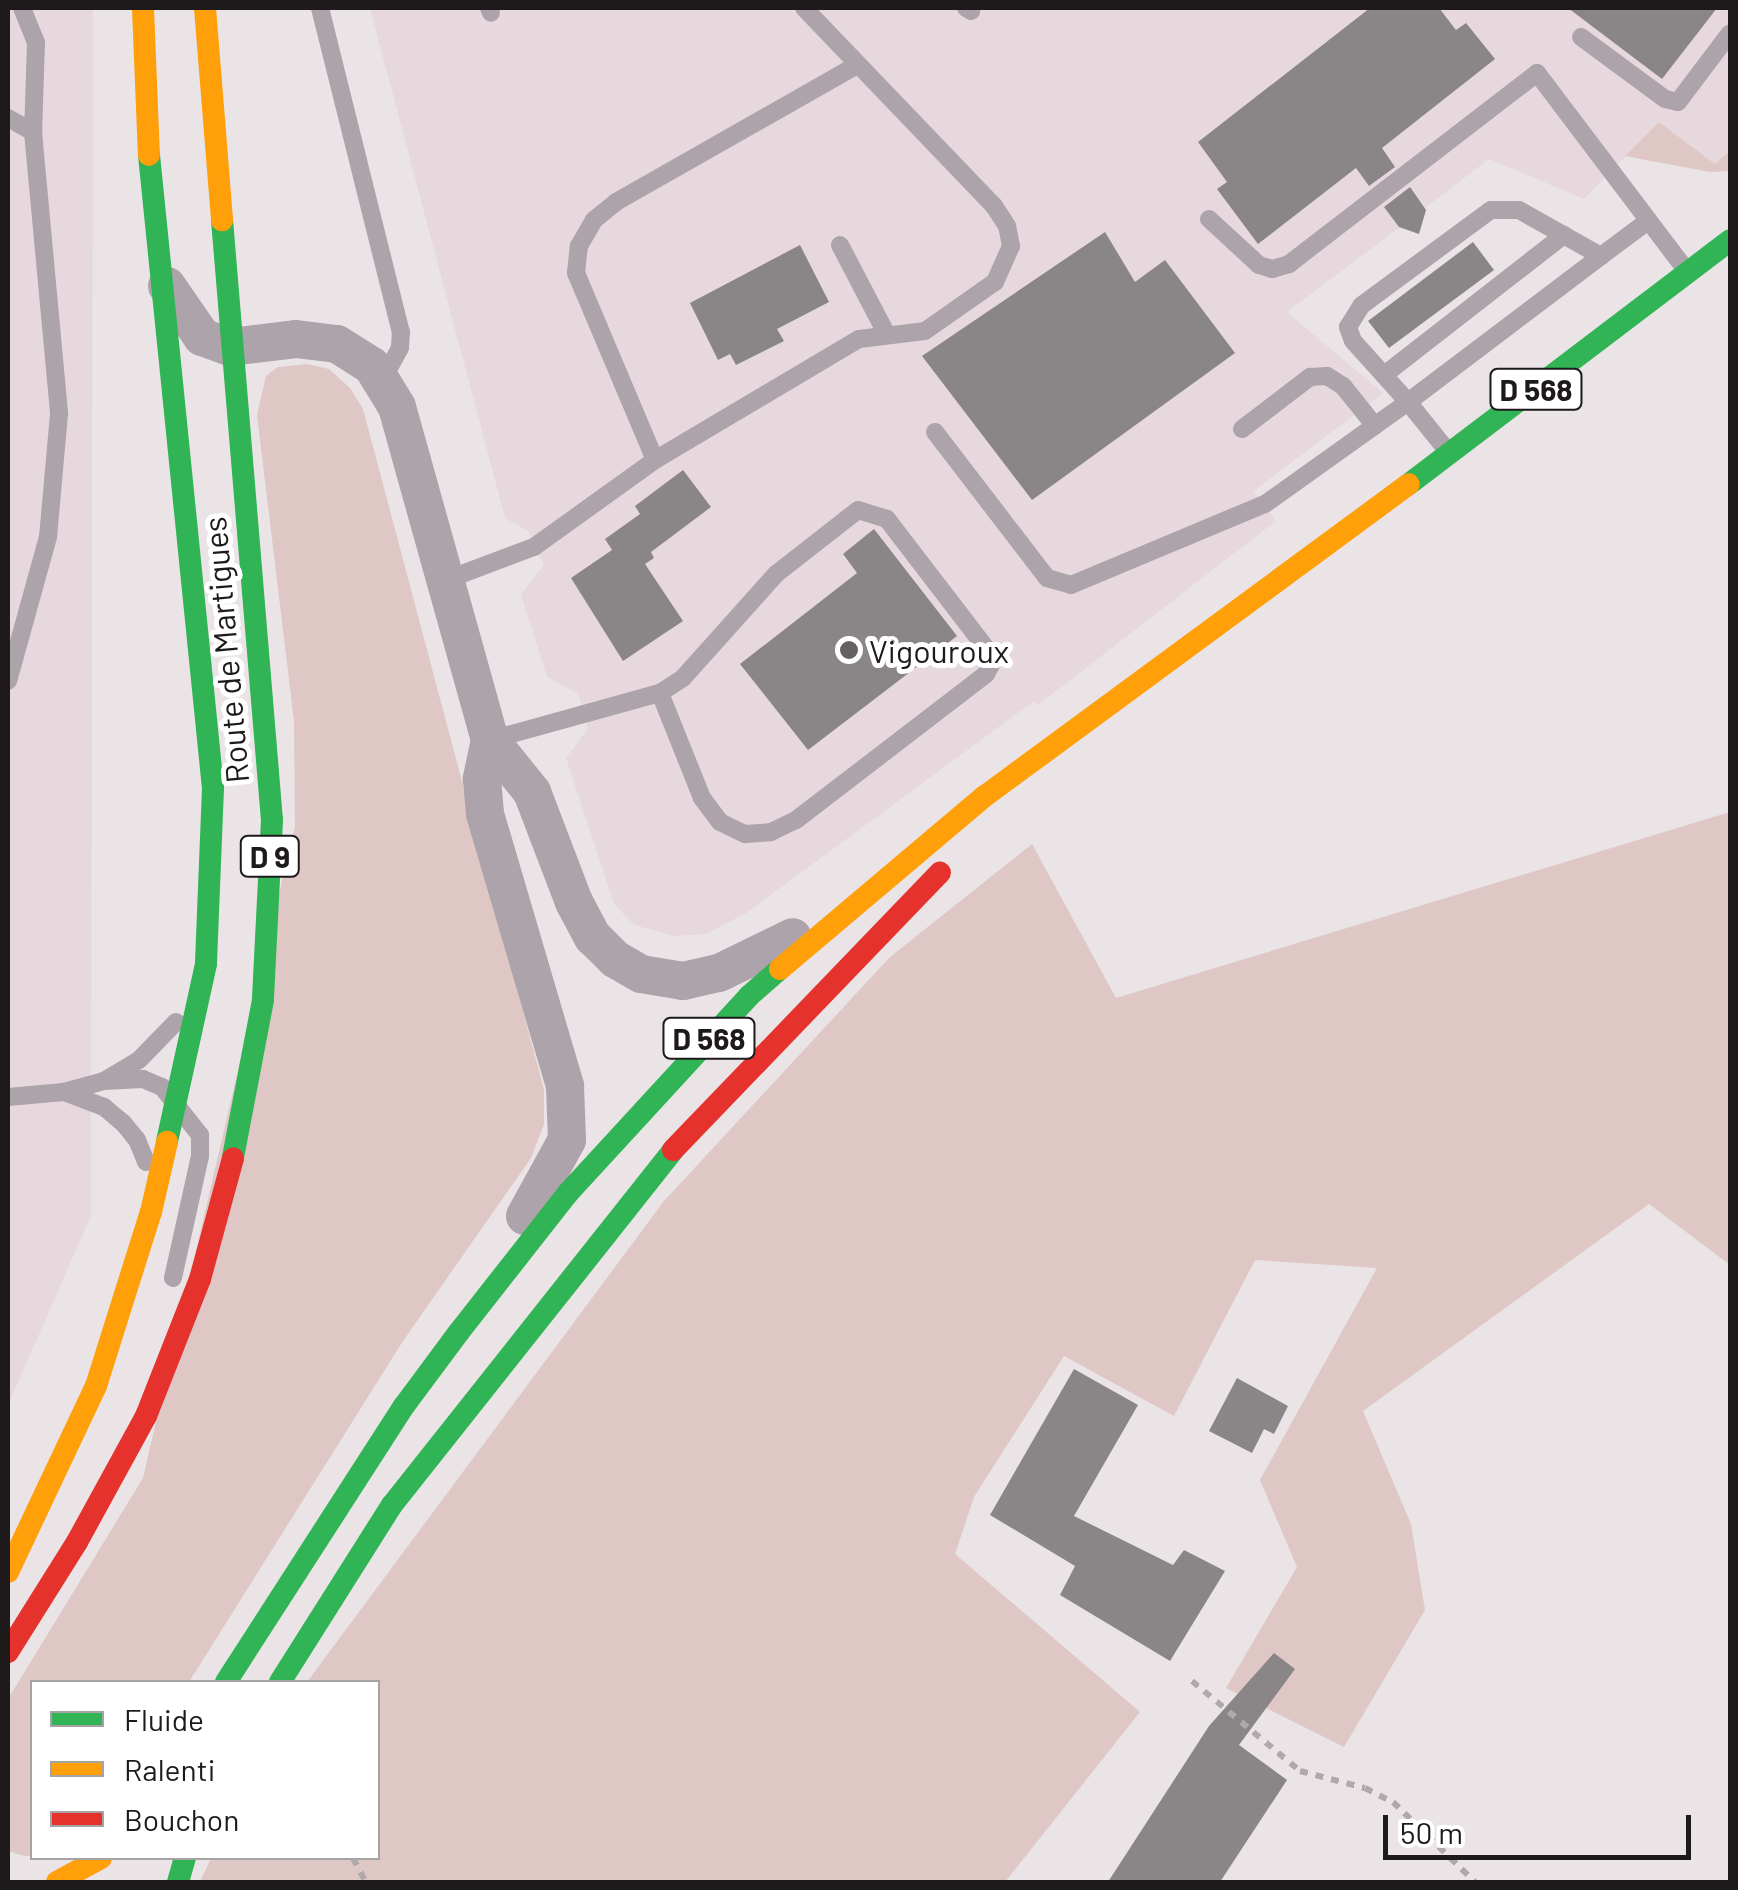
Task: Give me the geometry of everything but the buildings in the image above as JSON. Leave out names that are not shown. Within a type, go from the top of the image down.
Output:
[{"type":"main road","name":"Route de Martigues","points":[[8,1572],[96,1386],[151,1212],[206,964],[213,788],[159,268],[143,85],[144,8]]},
{"type":"main road","name":"Route de Martigues","points":[[8,1652],[77,1542],[146,1416],[200,1279],[235,1152],[263,1000],[272,820],[261,647],[230,347],[206,8]]},
{"type":"main road","name":"D 568","points":[[227,1680],[404,1406],[459,1332],[568,1193],[654,1094],[749,996],[854,903],[985,796],[1340,537],[1730,240]]},
{"type":"main road","name":"D 568","points":[[998,816],[1340,537]]},
{"type":"main road","name":"D 568","points":[[281,1680],[392,1504],[686,1135],[826,986],[958,856]]},
{"type":"main road","points":[[57,1882],[97,1860]]},
{"type":"street","points":[[159,268],[188,321],[202,337],[230,347],[296,339],[337,344],[364,360],[383,380],[397,407],[490,740],[532,792],[574,902],[593,937],[615,959],[640,974],[683,981],[761,956],[854,903]]},
{"type":"street","points":[[459,1332],[560,1153],[568,1115],[565,1086],[486,814],[482,779],[490,740]]},
{"type":"lane","points":[[10,668],[48,537],[59,414],[33,132],[36,42],[22,8]]},
{"type":"lane","points":[[320,8],[400,332],[400,348],[383,380]]},
{"type":"lane","points":[[446,580],[534,547],[655,460],[859,338],[925,332],[995,282],[1011,246],[1007,226],[994,206],[804,8]]},
{"type":"lane","points":[[1581,37],[1665,99],[1678,102],[1730,33]]},
{"type":"lane","points":[[655,460],[576,273],[578,246],[594,220],[616,202],[857,65]]},
{"type":"lane","points":[[1210,219],[1259,265],[1272,269],[1289,264],[1537,73],[1688,273]]},
{"type":"lane","points":[[8,118],[33,132]]},
{"type":"lane","points":[[1450,454],[1353,341],[1348,327],[1352,317],[1376,305],[1434,262],[1491,210],[1505,207],[1602,256]]},
{"type":"lane","points":[[936,432],[1047,578],[1072,584],[1264,504],[1376,426],[1648,220]]},
{"type":"lane","points":[[1384,375],[1408,346],[1446,316],[1564,235]]},
{"type":"lane","points":[[840,245],[886,333]]},
{"type":"lane","points":[[1242,429],[1310,377],[1327,376],[1343,386],[1376,426]]},
{"type":"lane","points":[[490,740],[660,693],[683,678],[776,574],[858,510],[887,519],[989,652],[986,674],[796,820],[771,832],[745,834],[720,822],[702,798],[660,693]]},
{"type":"lane","points":[[104,1081],[167,1034],[188,1005],[206,964]]},
{"type":"lane","points":[[8,1097],[64,1092],[104,1081],[143,1079],[162,1087],[177,1101],[200,1135],[200,1156],[146,1416]]},
{"type":"lane","points":[[64,1092],[104,1107],[137,1140],[146,1164],[151,1212]]},
{"type":"path","points":[[1192,1681],[1300,1771],[1365,1788],[1394,1802],[1474,1882]]},
{"type":"path","points":[[354,1860],[366,1882]]},
{"type":"shaded area","points":[[8,8],[93,8],[91,1216],[8,1405]]},
{"type":"shaded area","points":[[370,8],[1730,8],[1730,151],[1715,164],[1659,122],[1584,199],[1489,159],[1425,208],[1419,225],[1399,228],[1287,312],[1383,393],[1254,491],[1276,521],[1038,705],[1034,701],[746,913],[706,934],[675,936],[634,925],[614,904],[566,758],[588,728],[578,694],[547,677],[521,594],[544,565],[528,531],[505,518]]},
{"type":"shaded area","points":[[1659,122],[1715,164],[1730,151],[1730,171],[1710,172],[1625,156]]},
{"type":"shaded area","points":[[307,364],[329,369],[350,388],[363,409],[544,1090],[544,1124],[531,1158],[403,1341],[190,1680],[30,1680],[30,1856],[25,1856],[8,1851],[8,1699],[143,1478],[295,826],[294,721],[257,415],[266,376],[278,367]]},
{"type":"shaded area","points":[[1730,812],[1730,1265],[1649,1204],[1363,1411],[1411,1524],[1425,1610],[1344,1747],[1226,1688],[1297,1567],[1260,1480],[1377,1268],[1255,1260],[1174,1416],[1064,1356],[974,1497],[955,1554],[1140,1712],[1005,1882],[200,1882],[210,1860],[380,1860],[380,1680],[308,1680],[664,1201],[890,957],[1032,844],[1116,998]]},
{"type":"traffic: fast","points":[[149,155],[213,788],[206,964],[167,1142]]},
{"type":"traffic: fast","points":[[222,220],[272,820],[263,1000],[233,1158]]},
{"type":"traffic: fast","points":[[1409,484],[1730,240]]},
{"type":"traffic: fast","points":[[227,1680],[404,1406],[459,1332],[568,1193],[749,996],[780,969]]},
{"type":"traffic: fast","points":[[281,1680],[392,1505],[673,1150]]},
{"type":"traffic: fast","points":[[178,1882],[184,1860]]},
{"type":"traffic: slow","points":[[143,8],[149,155]]},
{"type":"traffic: slow","points":[[205,8],[222,220]]},
{"type":"traffic: slow","points":[[780,969],[985,796],[1409,484]]},
{"type":"traffic: slow","points":[[8,1572],[96,1386],[151,1212],[167,1142]]},
{"type":"traffic: slow","points":[[57,1882],[97,1860]]},
{"type":"traffic: jam","points":[[673,1150],[940,873]]},
{"type":"traffic: jam","points":[[8,1652],[77,1542],[146,1416],[200,1279],[233,1158]]},
{"type":"place","name":"Vigouroux","points":[[849,650]]}]
